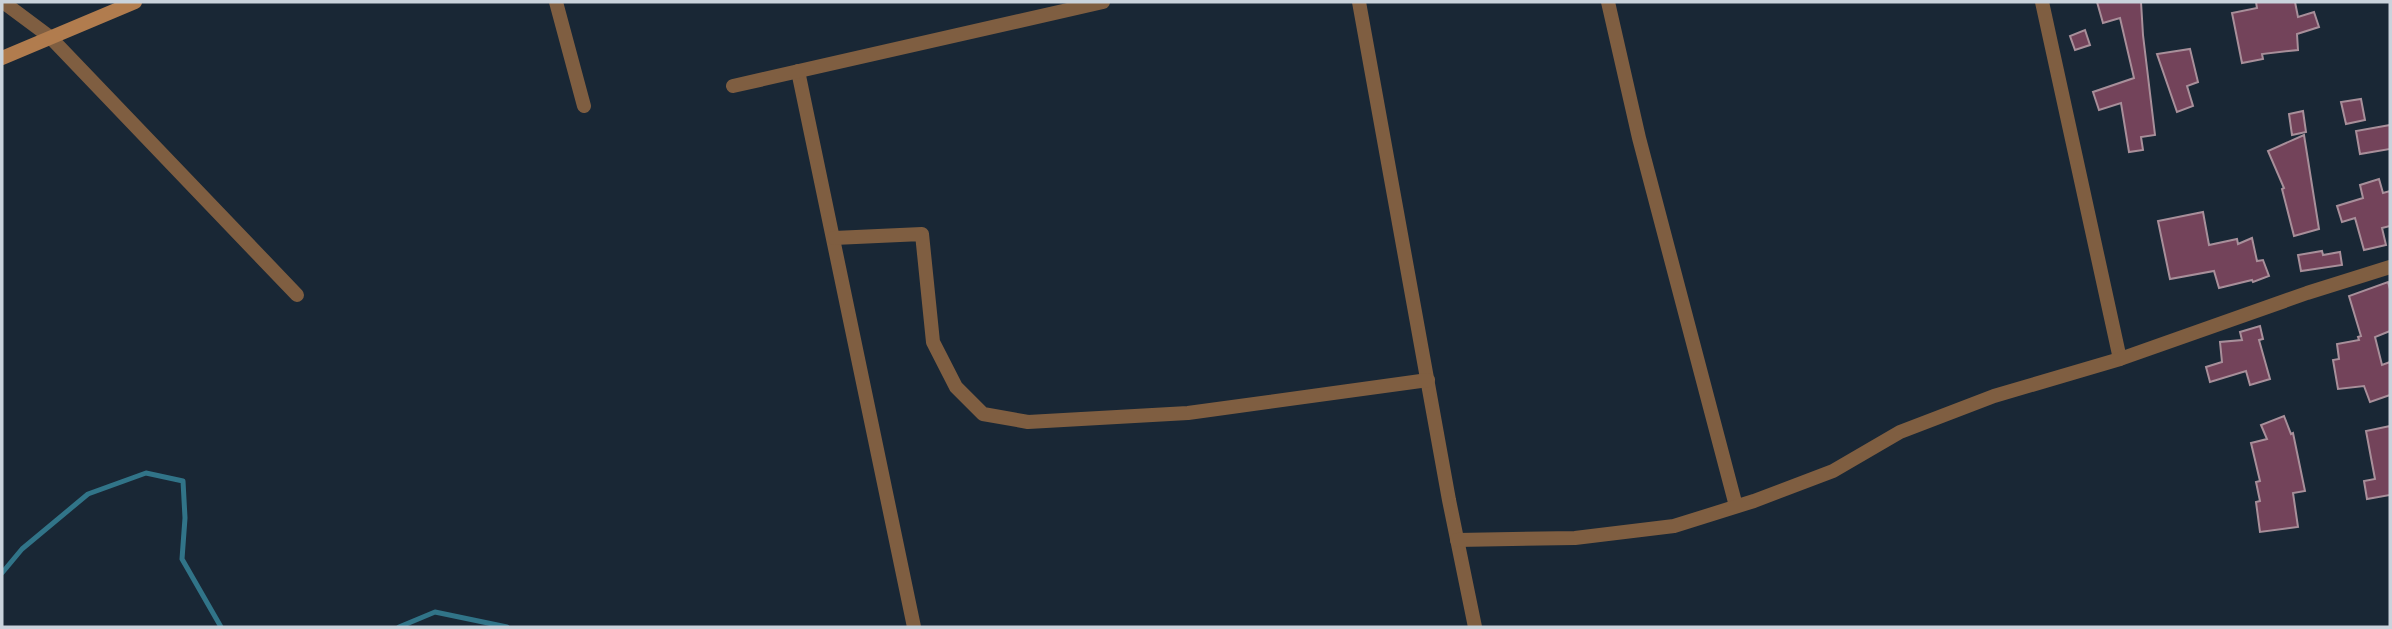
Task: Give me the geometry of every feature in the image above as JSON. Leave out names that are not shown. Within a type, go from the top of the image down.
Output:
[{"type":"street","points":[[3,2],[50,37],[297,295]]},
{"type":"street","points":[[2,58],[135,2]]},
{"type":"street","points":[[555,2],[584,106]]},
{"type":"street","points":[[733,86],[1102,2]]},
{"type":"street","points":[[1359,2],[1427,380],[1475,627]]},
{"type":"street","points":[[1608,2],[1639,138],[1736,506]]},
{"type":"street","points":[[2042,2],[2120,359]]},
{"type":"street","points":[[798,71],[914,627]]},
{"type":"street","points":[[834,238],[922,234],[933,342],[956,387],[984,414],[1028,422],[1188,413],[1427,380]]},
{"type":"street","points":[[1457,540],[1575,538],[1674,526],[1833,471],[1900,432],[1994,396],[2120,359],[2307,293],[2390,267]]},
{"type":"building","points":[[2097,2],[2141,2],[2155,135],[2141,137],[2143,150],[2129,152],[2121,103],[2099,110],[2093,92],[2134,78],[2120,18],[2103,23]]},
{"type":"building","points":[[2256,2],[2295,2],[2298,17],[2314,12],[2319,27],[2297,34],[2298,50],[2262,54],[2263,59],[2242,63],[2232,13],[2257,8]]},
{"type":"building","points":[[2085,30],[2090,45],[2075,50],[2070,36]]},
{"type":"building","points":[[2190,49],[2198,82],[2187,86],[2193,106],[2177,112],[2157,54]]},
{"type":"building","points":[[2361,99],[2365,120],[2346,124],[2341,102]]},
{"type":"building","points":[[2303,111],[2306,132],[2292,135],[2289,114]]},
{"type":"building","points":[[2390,125],[2390,149],[2360,154],[2356,131]]},
{"type":"building","points":[[2304,135],[2319,229],[2294,236],[2282,189],[2284,188],[2268,151]]},
{"type":"building","points":[[2379,179],[2383,193],[2390,191],[2390,226],[2382,228],[2386,245],[2364,250],[2355,218],[2342,222],[2337,206],[2363,198],[2360,185]]},
{"type":"building","points":[[2203,212],[2209,245],[2237,239],[2238,244],[2252,238],[2257,261],[2263,260],[2269,276],[2253,282],[2252,280],[2219,288],[2214,271],[2170,279],[2158,221]]},
{"type":"building","points":[[2322,251],[2323,255],[2340,252],[2342,265],[2301,271],[2298,255]]},
{"type":"building","points":[[2388,282],[2390,331],[2375,337],[2382,365],[2390,362],[2390,395],[2370,402],[2364,386],[2338,389],[2333,360],[2339,359],[2337,344],[2359,340],[2358,337],[2361,336],[2349,296]]},
{"type":"building","points":[[2260,326],[2263,339],[2259,340],[2270,379],[2250,385],[2246,371],[2210,382],[2206,367],[2222,362],[2220,342],[2242,340],[2240,332]]},
{"type":"building","points":[[2284,416],[2291,434],[2293,433],[2305,491],[2293,493],[2298,527],[2260,532],[2256,502],[2260,501],[2256,482],[2260,481],[2251,443],[2267,439],[2261,425]]},
{"type":"building","points":[[2390,426],[2390,495],[2367,499],[2364,481],[2375,479],[2366,431]]},
{"type":"waterway","points":[[2,573],[22,549],[88,494],[146,473],[183,481],[185,518],[182,559],[221,627]]},
{"type":"waterway","points":[[399,627],[435,612],[507,627]]}]
